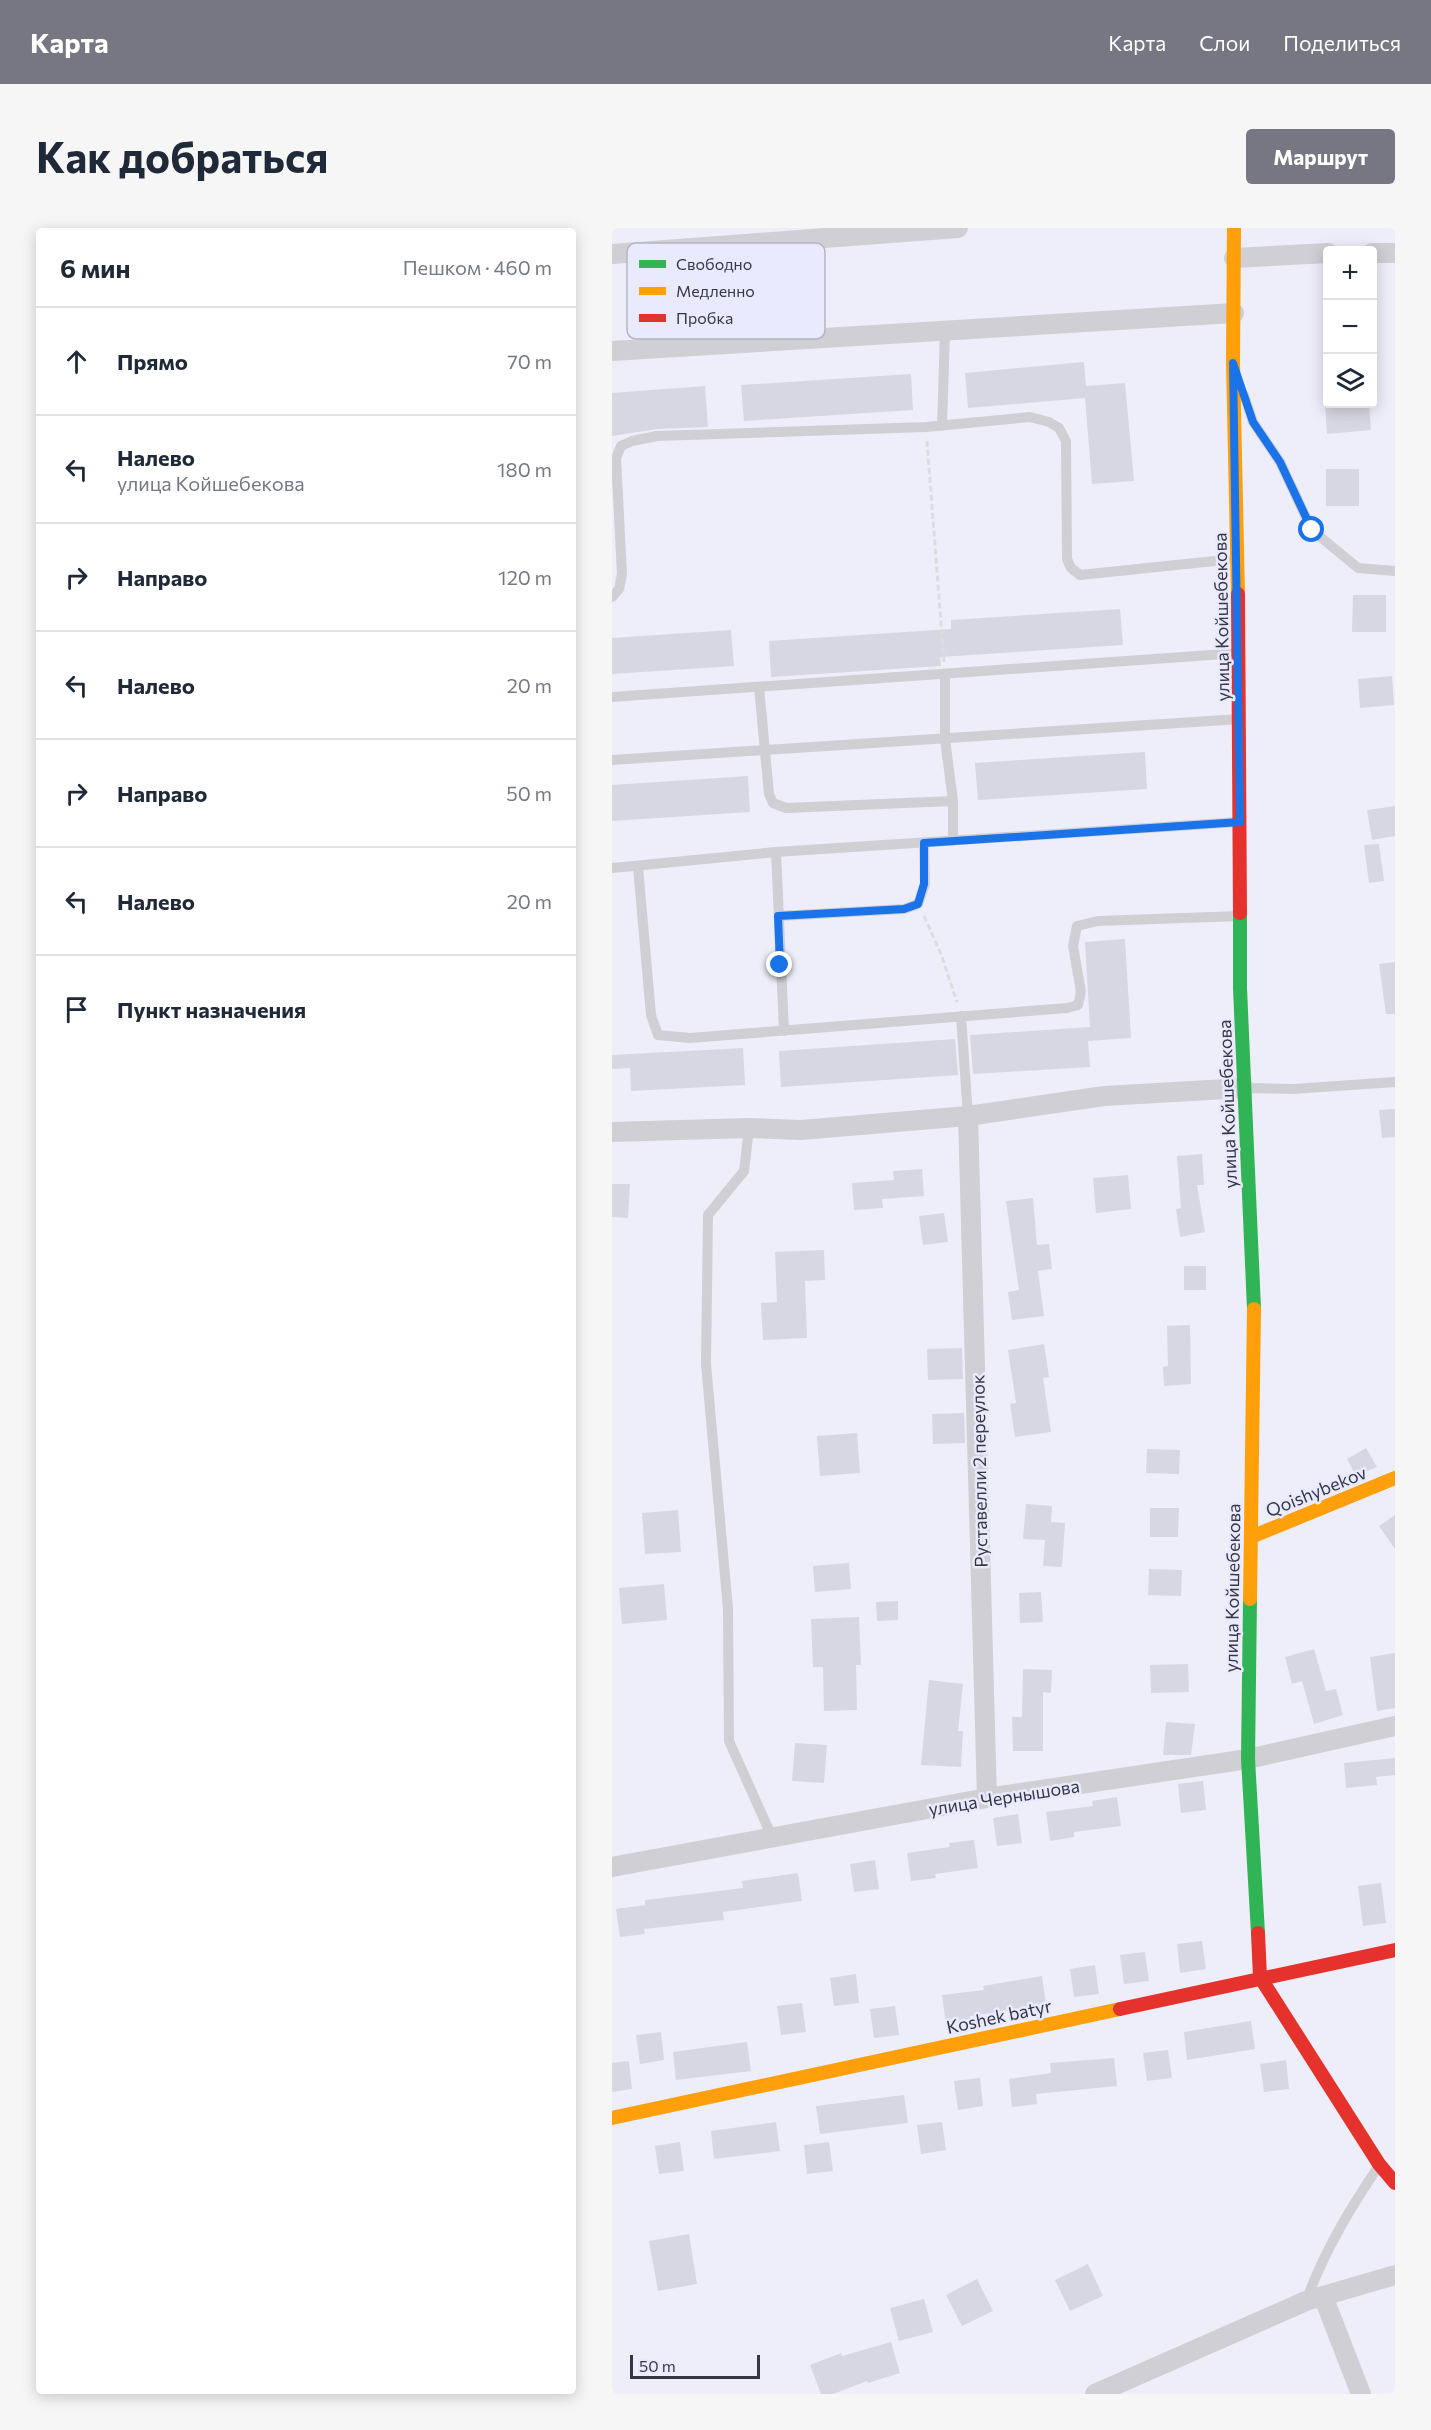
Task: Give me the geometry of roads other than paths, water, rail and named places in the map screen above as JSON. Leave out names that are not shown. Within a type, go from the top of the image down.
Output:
[{"type":"street","points":[[707,243],[784,234],[958,228]]},
{"type":"street","name":"улица Койшебекова","points":[[1234,228],[1233,363],[1238,559],[1240,916],[1244,1088],[1254,1304],[1248,1760],[1260,1977]]},
{"type":"street","points":[[612,254],[627,252]]},
{"type":"street","points":[[1234,258],[1323,253]]},
{"type":"street","points":[[1377,253],[1395,253]]},
{"type":"street","points":[[825,338],[1234,313]]},
{"type":"street","points":[[612,351],[812,339]]},
{"type":"street","points":[[612,1132],[749,1128],[801,1130],[968,1116],[1104,1096],[1244,1088]]},
{"type":"street","name":"Руставелли 2 переулок","points":[[968,1116],[987,1798]]},
{"type":"street","name":"Qoishybekov","points":[[1251,1537],[1395,1478]]},
{"type":"street","name":"улица Чернышова","points":[[612,1867],[987,1798],[1248,1760],[1296,1746],[1395,1726]]},
{"type":"street","name":"Koshek batyr","points":[[612,2118],[1260,1977],[1395,1950]]},
{"type":"street","points":[[1260,1977],[1379,2164],[1395,2183]]},
{"type":"street","points":[[1101,2393],[1314,2299],[1395,2274]]},
{"type":"street","points":[[1314,2299],[1361,2394]]},
{"type":"lane","points":[[942,426],[945,331]]},
{"type":"lane","points":[[1233,363],[1253,422],[1280,462],[1312,530],[1358,568],[1395,571]]},
{"type":"lane","points":[[612,597],[619,589],[622,574],[616,458],[621,446],[632,441],[657,436],[926,427],[1030,417],[1049,422],[1059,428],[1066,441],[1067,559],[1071,568],[1080,575],[1238,559]]},
{"type":"lane","points":[[612,697],[1239,653]]},
{"type":"lane","points":[[945,674],[945,739],[953,801],[953,841]]},
{"type":"lane","points":[[759,687],[769,794],[773,803],[786,808],[953,801]]},
{"type":"lane","points":[[612,760],[1240,719]]},
{"type":"lane","points":[[612,868],[776,852],[1240,822]]},
{"type":"lane","points":[[778,916],[904,909],[918,904],[924,884],[924,843]]},
{"type":"lane","points":[[776,852],[784,1031]]},
{"type":"lane","points":[[638,867],[651,1016],[658,1035],[690,1038],[1067,1008],[1078,1005],[1081,992],[1073,946],[1077,926],[1098,921],[1240,916]]},
{"type":"lane","points":[[961,1016],[968,1116]]},
{"type":"lane","points":[[1244,1088],[1293,1089],[1395,1082]]},
{"type":"lane","points":[[749,1128],[744,1171],[708,1215],[706,1364],[728,1609],[729,1741],[773,1839]]},
{"type":"lane","points":[[1314,2299],[1319,2266],[1339,2226],[1379,2164]]}]
